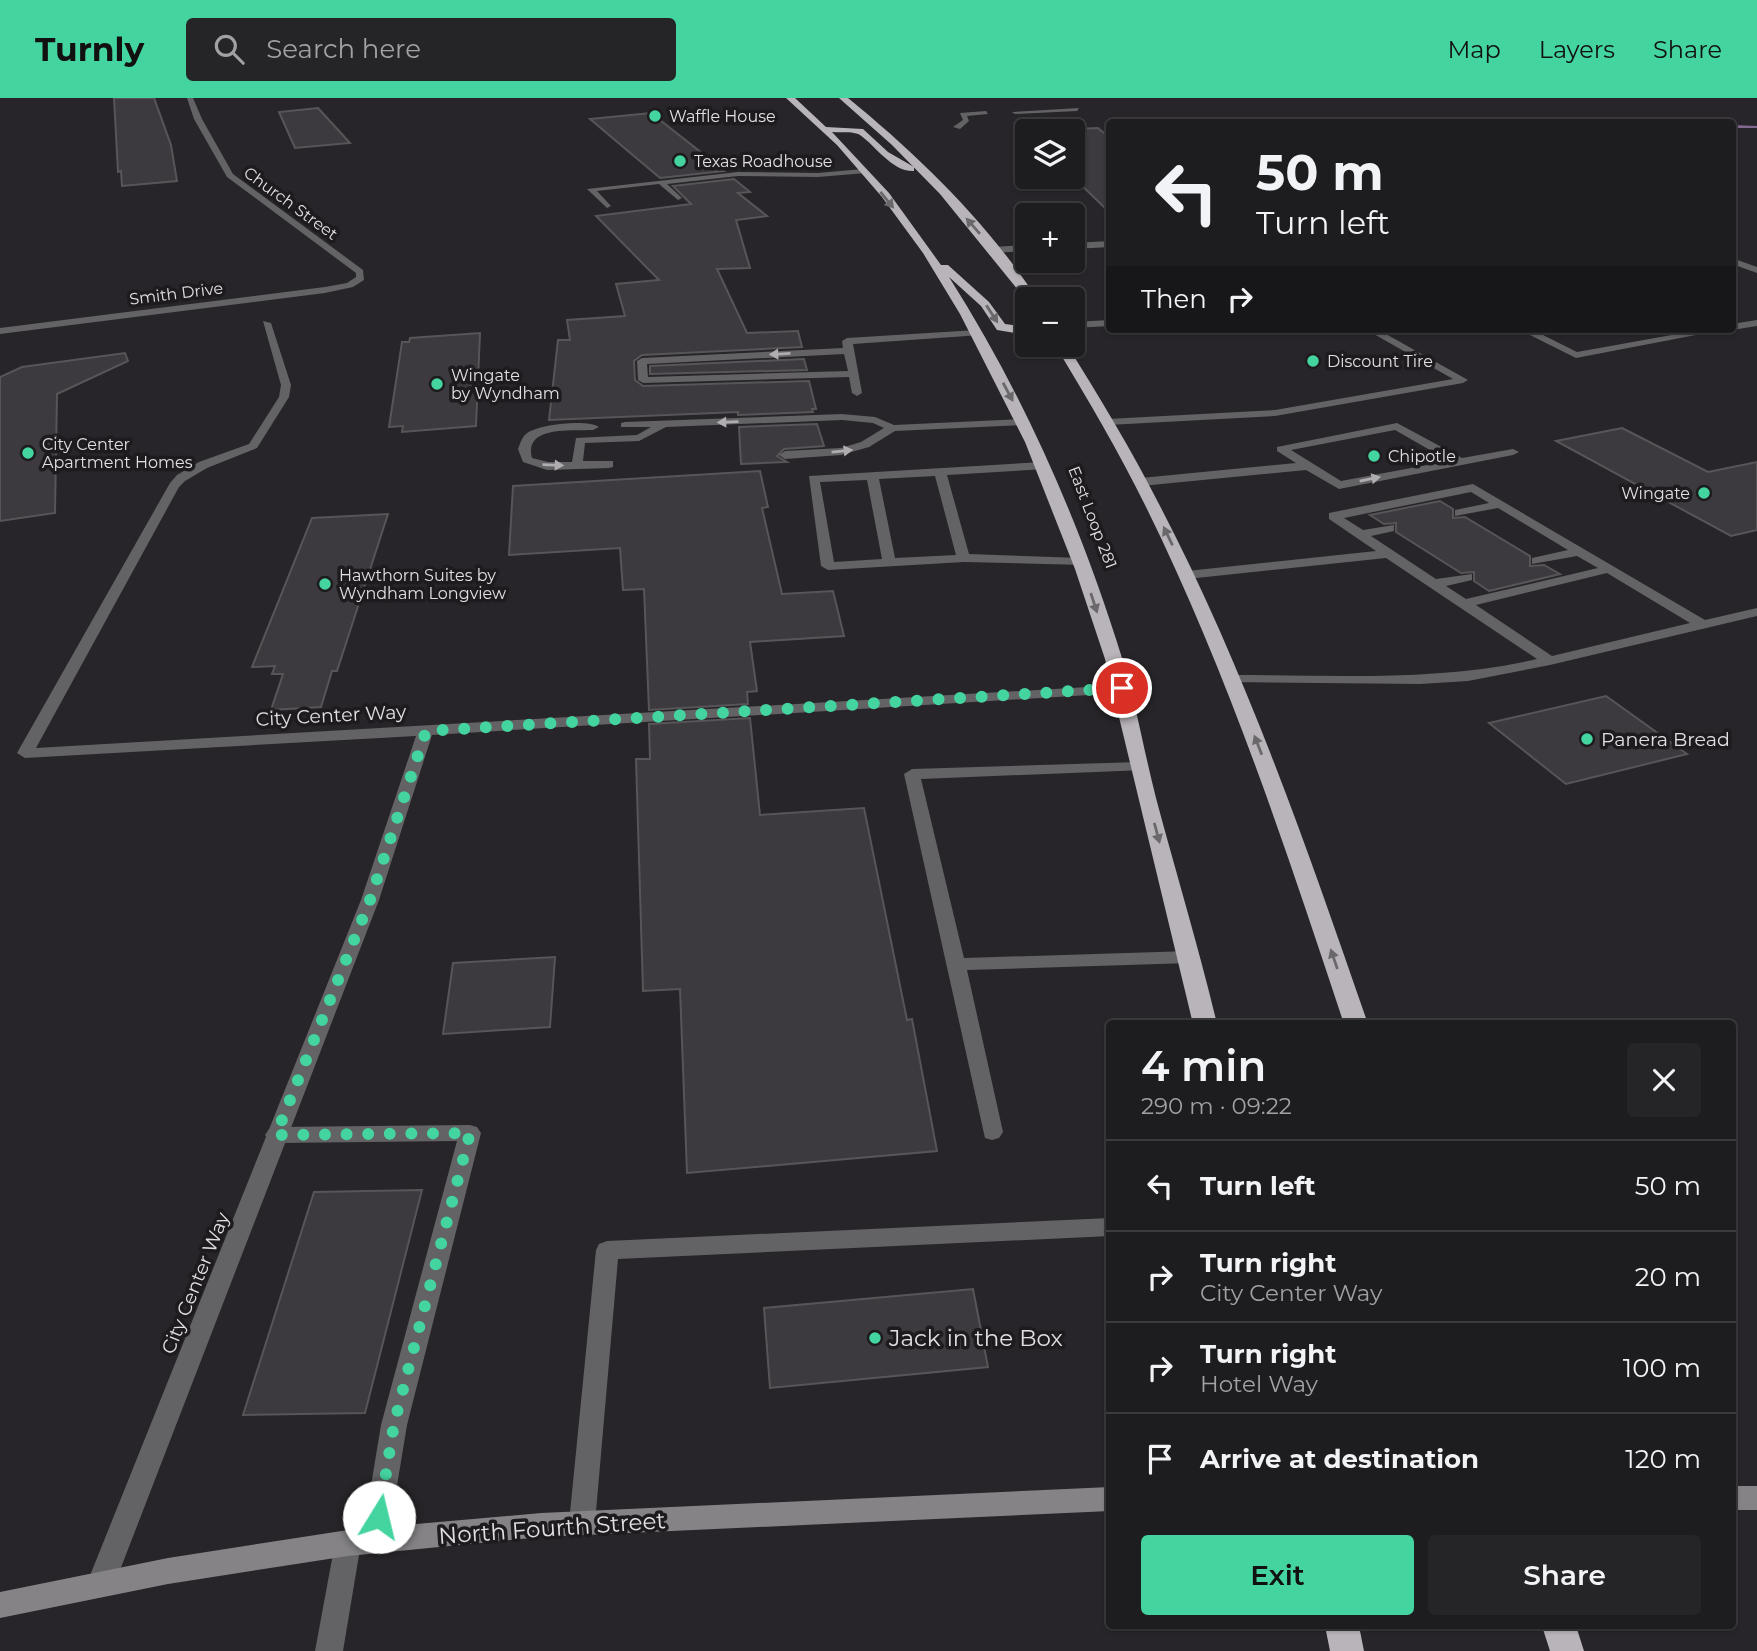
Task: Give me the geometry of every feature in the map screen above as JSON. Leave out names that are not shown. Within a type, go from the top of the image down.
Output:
[{"type":"highway","name":"East Loop 281","points":[[790,98],[824,129],[863,171],[926,251],[977,333],[1024,422],[1080,562],[1122,688],[1139,767],[1204,1020]]},
{"type":"highway","points":[[843,98],[937,184],[1022,287]]},
{"type":"highway","points":[[824,129],[860,131],[885,154],[937,184]]},
{"type":"highway","points":[[926,251],[985,304],[1001,327],[1015,329]]},
{"type":"highway","points":[[1068,357],[1141,482],[1187,575],[1232,679],[1292,837],[1355,1020]]},
{"type":"highway","points":[[1343,1629],[1347,1651]]},
{"type":"highway","points":[[1560,1629],[1567,1651]]},
{"type":"main road","points":[[1736,1498],[1757,1498]]},
{"type":"main road","name":"North Fourth Street","points":[[0,1605],[101,1583],[362,1541],[582,1523],[1106,1499]]},
{"type":"street","name":"Church Street","points":[[190,98],[215,152],[230,175],[360,272],[361,278],[355,282]]},
{"type":"street","points":[[1015,112],[1077,109]]},
{"type":"street","points":[[957,127],[967,120],[962,114],[986,113]]},
{"type":"street","points":[[607,206],[591,189],[738,174],[818,175],[863,171]]},
{"type":"street","points":[[660,181],[678,198]]},
{"type":"street","points":[[1085,245],[1106,244]]},
{"type":"street","points":[[993,250],[1015,249]]},
{"type":"street","points":[[1736,262],[1757,270]]},
{"type":"street","name":"Smith Drive","points":[[0,331],[325,290],[355,282]]},
{"type":"street","name":"City Center Way","points":[[101,1583],[370,900],[426,731],[25,753],[174,486],[181,478],[203,465],[253,446],[285,397],[286,386],[266,323]]},
{"type":"street","points":[[1085,324],[1106,323]]},
{"type":"street","points":[[1736,326],[1757,323]]},
{"type":"street","points":[[857,393],[847,341],[977,333]]},
{"type":"street","points":[[1108,422],[1275,413],[1463,380],[1377,333]]},
{"type":"street","points":[[1531,333],[1576,355],[1700,333]]},
{"type":"street","points":[[848,351],[642,360],[643,380],[852,374]]},
{"type":"street","points":[[625,425],[842,417],[875,420],[892,428],[1024,422]]},
{"type":"street","points":[[577,465],[580,440],[639,438],[666,424]]},
{"type":"street","points":[[593,426],[540,431],[528,437],[524,449],[527,460],[547,466],[609,464]]},
{"type":"street","points":[[1460,462],[1397,426],[1282,449],[1339,485],[1513,452]]},
{"type":"street","points":[[785,455],[850,451],[870,444],[892,428]]},
{"type":"street","points":[[1043,466],[813,479],[828,566],[964,558],[1080,562]]},
{"type":"street","points":[[1141,482],[1307,466]]},
{"type":"street","points":[[940,472],[964,558]]},
{"type":"street","points":[[872,476],[889,562]]},
{"type":"street","points":[[1550,661],[1333,516],[1473,488],[1703,625]]},
{"type":"street","points":[[1460,513],[1500,504]]},
{"type":"street","points":[[1360,535],[1390,528]]},
{"type":"street","points":[[1537,561],[1580,551]]},
{"type":"street","points":[[1187,575],[1389,554]]},
{"type":"street","points":[[1464,604],[1609,569]]},
{"type":"street","points":[[1434,584],[1467,577]]},
{"type":"street","points":[[1232,679],[1420,680],[1468,677],[1550,661],[1757,612]]},
{"type":"street","points":[[426,731],[1122,688]]},
{"type":"street","points":[[992,1132],[912,774],[1139,767]]},
{"type":"street","points":[[956,964],[1190,957]]},
{"type":"street","points":[[276,1135],[470,1133],[394,1424],[329,1651]]},
{"type":"street","points":[[582,1523],[607,1250],[1106,1227]]},
{"type":"building","points":[[114,98],[154,98],[171,145],[177,181],[122,186],[121,171],[118,172]]},
{"type":"building","points":[[318,108],[350,143],[295,148],[279,112]]},
{"type":"building","points":[[651,113],[724,171],[660,178],[590,119]]},
{"type":"building","points":[[1098,128],[1106,135],[1106,209],[1085,189],[1085,129]]},
{"type":"building","points":[[734,179],[750,192],[738,193],[767,216],[736,220],[750,268],[717,269],[747,333],[798,331],[802,347],[642,355],[634,361],[635,380],[643,386],[809,381],[816,409],[812,409],[813,412],[738,415],[738,412],[549,420],[558,340],[570,340],[567,320],[625,316],[616,284],[659,280],[596,216],[691,204],[673,186]]},
{"type":"building","name":"Wingate by Wyndham","points":[[480,333],[476,426],[402,432],[403,426],[389,427],[402,342],[409,342],[410,338]]},
{"type":"building","name":"City Center Apartment Homes","points":[[125,353],[128,361],[57,394],[55,513],[0,521],[0,377],[22,367]]},
{"type":"building","points":[[804,359],[807,370],[650,374],[650,366]]},
{"type":"building","points":[[817,424],[824,446],[784,449],[777,456],[787,462],[741,464],[739,427]]},
{"type":"building","name":"Wingate","points":[[1622,428],[1708,472],[1757,462],[1757,530],[1731,536],[1556,441]]},
{"type":"building","points":[[760,471],[768,507],[762,508],[782,594],[833,591],[844,636],[750,642],[757,691],[747,692],[748,704],[649,710],[644,589],[623,590],[620,548],[509,555],[513,486]]},
{"type":"building","points":[[1440,501],[1453,509],[1453,518],[1465,517],[1530,556],[1530,566],[1544,565],[1560,574],[1489,591],[1474,581],[1474,572],[1461,573],[1396,532],[1396,523],[1384,524],[1370,515]]},
{"type":"building","name":"Hawthorn Suites by Wyndham Longview","points":[[388,514],[337,671],[332,671],[321,707],[271,710],[283,674],[272,674],[275,666],[252,667],[312,518]]},
{"type":"building","name":"Panera Bread","points":[[1606,696],[1687,754],[1566,784],[1489,723]]},
{"type":"building","points":[[750,718],[760,815],[864,808],[907,1020],[912,1019],[937,1151],[687,1173],[680,989],[643,991],[636,759],[650,759],[649,724]]},
{"type":"building","points":[[555,957],[550,1027],[443,1034],[453,963]]},
{"type":"building","points":[[422,1190],[365,1413],[243,1415],[314,1192]]},
{"type":"building","name":"Jack in the Box","points":[[973,1289],[988,1367],[770,1388],[764,1308]]},
{"type":"waterway","points":[[1736,126],[1757,127]]},
{"type":"place","name":"Waffle House","points":[[655,116]]},
{"type":"place","name":"Texas Roadhouse","points":[[680,161]]},
{"type":"place","name":"Discount Tire","points":[[1313,361]]},
{"type":"place","name":"Wingate by Wyndham","points":[[437,384]]},
{"type":"place","name":"City Center Apartment Homes","points":[[28,453]]},
{"type":"place","name":"Chipotle","points":[[1374,456]]},
{"type":"place","name":"Wingate","points":[[1704,493]]},
{"type":"place","name":"Hawthorn Suites by Wyndham Longview","points":[[325,584]]},
{"type":"place","name":"Panera Bread","points":[[1587,739]]},
{"type":"place","name":"Jack in the Box","points":[[875,1338]]},
{"type":"route","points":[[379,1517],[394,1424],[470,1133],[276,1135],[370,900],[426,731],[1122,688]]}]
